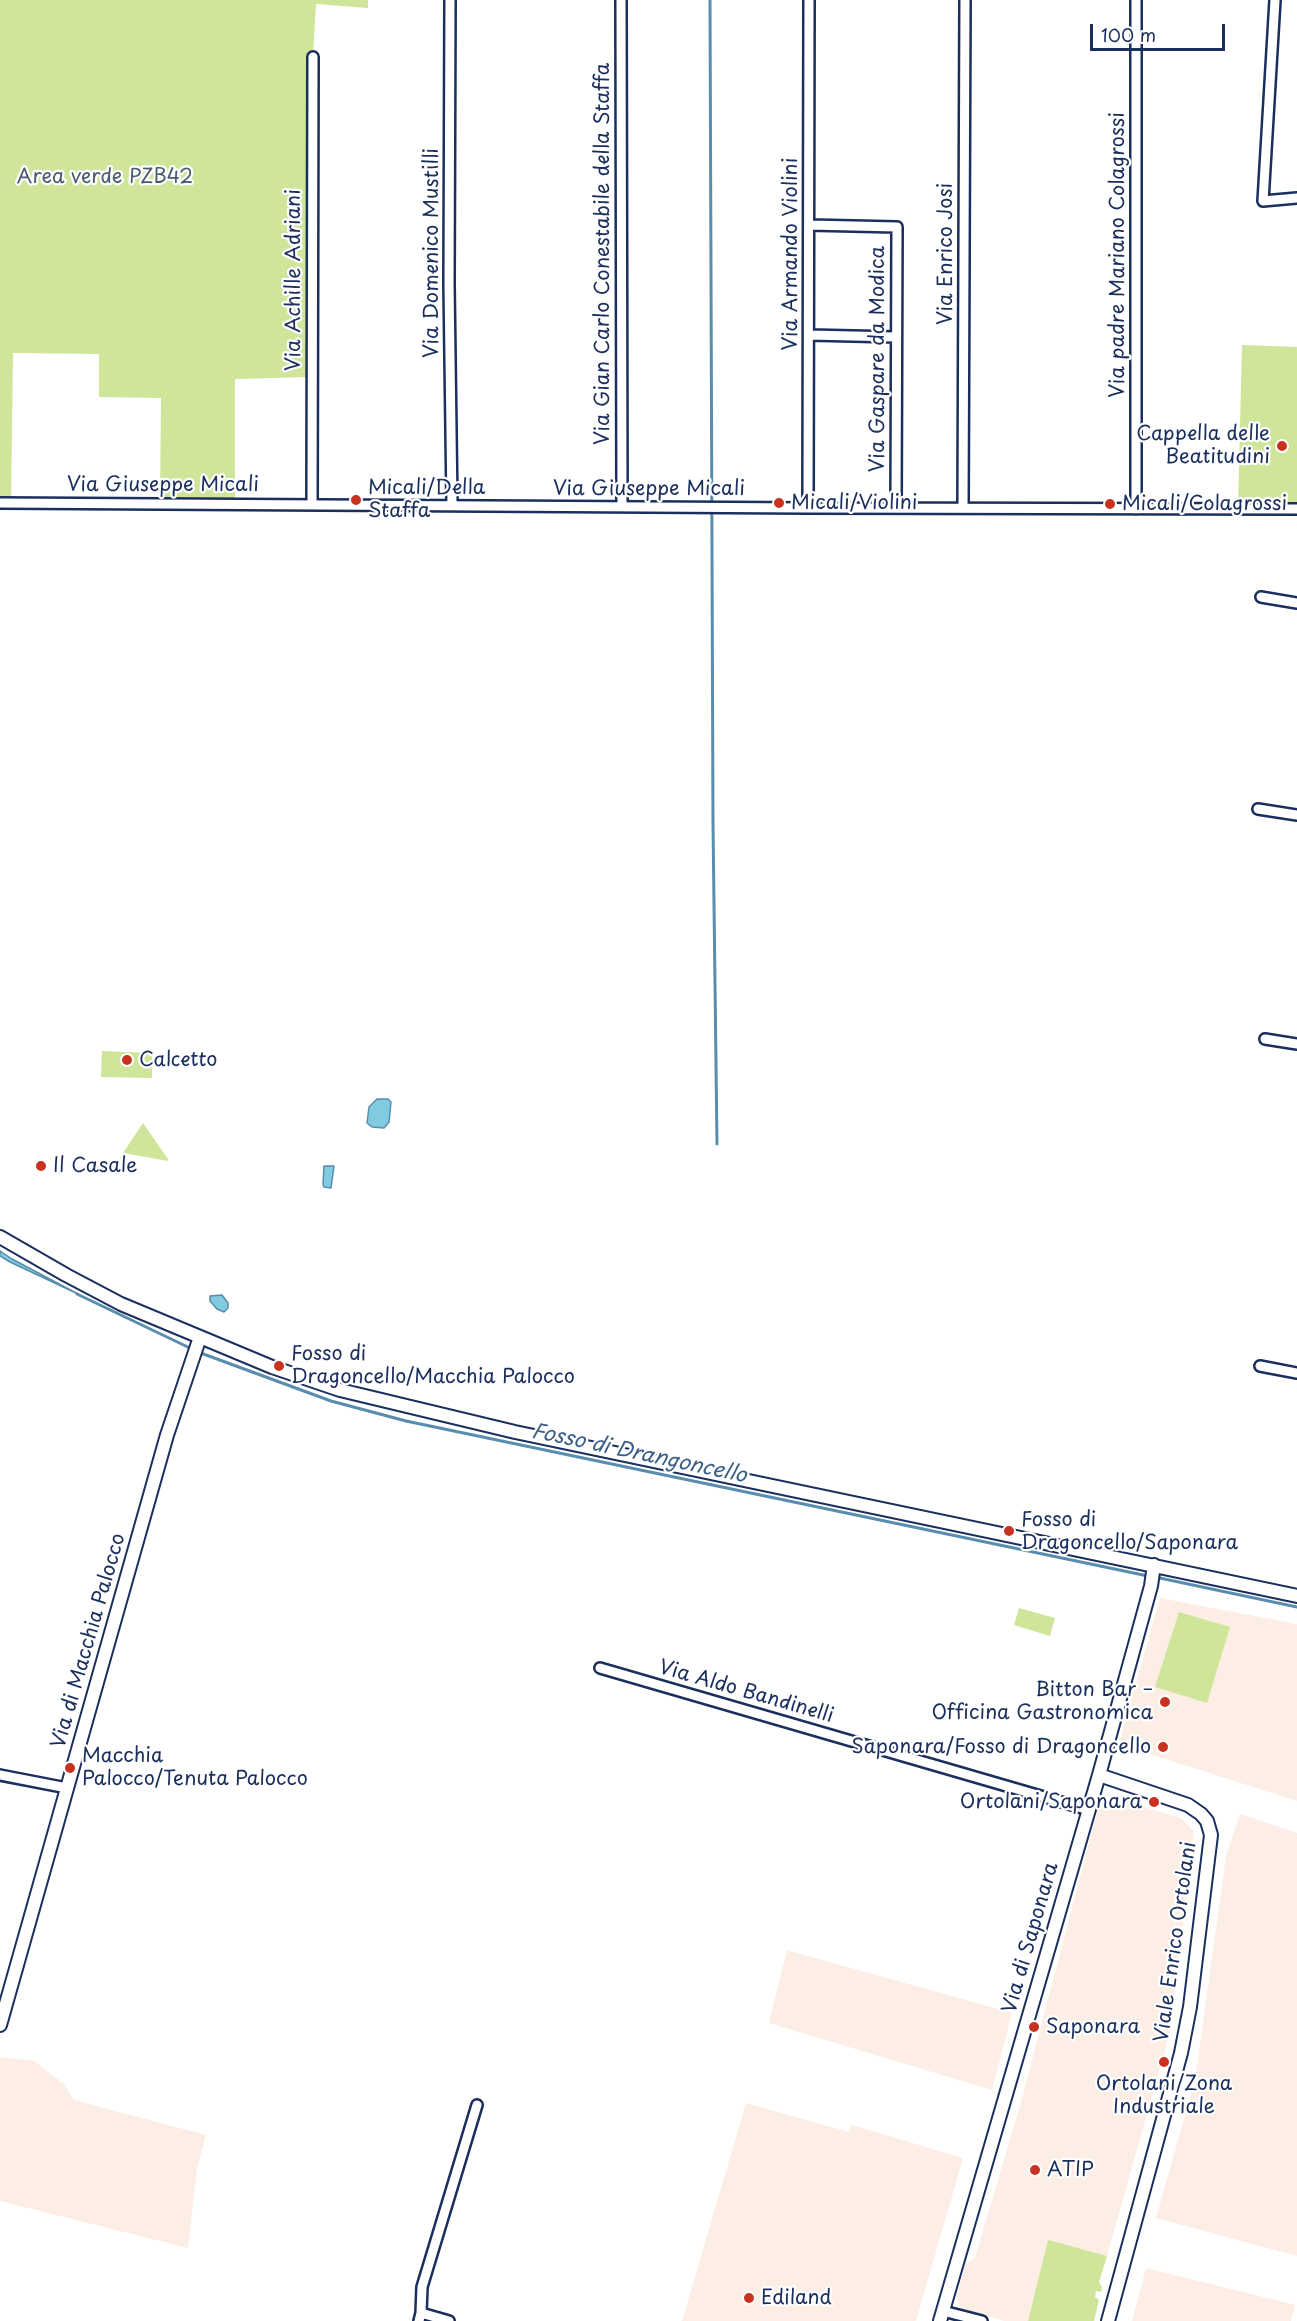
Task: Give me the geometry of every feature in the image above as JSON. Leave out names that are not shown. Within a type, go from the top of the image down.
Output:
[{"type":"street","name":"Via Domenico Mustilli","points":[[450,0],[449,294],[452,505]]},
{"type":"street","name":"Via Gian Carlo Conestabile della Staffa","points":[[621,0],[622,507]]},
{"type":"street","name":"Via Armando Violini","points":[[808,508],[809,0]]},
{"type":"street","name":"Via Enrico Josi","points":[[963,508],[965,0]]},
{"type":"street","name":"Via padre Mariano Colagrossi","points":[[1136,0],[1136,509]]},
{"type":"street","points":[[1275,0],[1263,201],[1297,198]]},
{"type":"street","name":"Via Achille Adriani","points":[[312,504],[313,57]]},
{"type":"street","name":"Via Gaspare da Modica","points":[[809,225],[897,227],[896,508]]},
{"type":"street","points":[[809,335],[896,337]]},
{"type":"street","name":"Via Giuseppe Micali","points":[[0,503],[1297,509]]},
{"type":"street","points":[[1261,597],[1297,603]]},
{"type":"street","points":[[1258,809],[1297,815]]},
{"type":"street","points":[[1265,1039],[1297,1044]]},
{"type":"street","points":[[0,1237],[197,1347],[272,1367],[340,1390],[515,1432],[1297,1596]]},
{"type":"street","name":"Via di Macchia Palocco","points":[[0,2025],[167,1435],[197,1347]]},
{"type":"street","points":[[1260,1366],[1297,1373]]},
{"type":"street","name":"Via di Saponara","points":[[942,2316],[1099,1775],[1154,1567]]},
{"type":"street","name":"Via Aldo Bandinelli","points":[[600,1668],[1089,1810]]},
{"type":"street","points":[[0,1775],[67,1788]]},
{"type":"street","name":"Viale Enrico Ortolani","points":[[1099,1775],[1188,1805],[1207,1821],[1211,1835],[1190,2007],[1181,2053],[1108,2321]]},
{"type":"street","points":[[449,2321],[420,2317],[422,2287],[477,2105]]},
{"type":"street","points":[[942,2316],[982,2321]]},
{"type":"shaded area","points":[[1160,1598],[1297,1624],[1297,1801],[1125,1746],[1120,1740]]},
{"type":"shaded area","points":[[1117,1799],[1181,1818],[1194,1831],[1170,2032],[1107,2256],[1048,2241],[1028,2321],[1004,2321],[962,2309],[956,2297],[966,2263],[975,2258],[1021,2102],[1098,1809]]},
{"type":"shaded area","points":[[1240,1814],[1297,1833],[1297,2256],[1156,2218],[1195,2081],[1226,1856]]},
{"type":"shaded area","points":[[787,1950],[1012,2013],[992,2090],[769,2023]]},
{"type":"shaded area","points":[[0,2057],[34,2061],[64,2084],[74,2100],[206,2135],[197,2169],[188,2248],[0,2201]]},
{"type":"shaded area","points":[[746,2103],[849,2132],[852,2125],[963,2158],[916,2321],[682,2321]]},
{"type":"shaded area","points":[[1146,2268],[1295,2305],[1291,2321],[1132,2321]]},
{"type":"green space","name":"Area verde PZB42","points":[[0,0],[368,0],[368,8],[316,4],[313,57],[312,377],[235,379],[235,503],[160,503],[161,398],[99,397],[99,354],[13,353],[11,503],[0,503]]},
{"type":"green space","points":[[1242,345],[1297,347],[1297,509],[1238,508]]},
{"type":"green space","name":"Calcetto","points":[[102,1051],[152,1053],[152,1078],[101,1077]]},
{"type":"green space","points":[[143,1123],[168,1159],[168,1161],[123,1153]]},
{"type":"green space","points":[[1019,1608],[1055,1618],[1050,1636],[1014,1625]]},
{"type":"green space","points":[[1179,1612],[1230,1627],[1207,1703],[1155,1687]]},
{"type":"green space","points":[[1048,2240],[1107,2256],[1099,2282],[1102,2287],[1101,2292],[1096,2291],[1095,2297],[1099,2300],[1094,2321],[1028,2321]]},
{"type":"water","points":[[377,1099],[388,1099],[391,1102],[389,1122],[384,1128],[372,1127],[367,1123],[369,1107]]},
{"type":"water","points":[[324,1166],[334,1166],[331,1188],[324,1187],[323,1184]]},
{"type":"water","points":[[0,1251],[78,1294],[10,1262],[0,1256]]},
{"type":"water","points":[[222,1295],[228,1303],[228,1308],[224,1312],[217,1309],[210,1301],[210,1296]]},
{"type":"waterway","points":[[710,0],[713,823],[717,1144]]},
{"type":"waterway","name":"Fosso di Drangoncello","points":[[77,1294],[192,1349]]},
{"type":"waterway","name":"Fosso di Drangoncello","points":[[198,1352],[331,1401],[406,1421],[1148,1576]]},
{"type":"waterway","name":"Fosso di Drangoncello","points":[[1155,1577],[1297,1607]]},
{"type":"place","name":"Cappella delle Beatitudini","points":[[1282,446]]},
{"type":"place","name":"Micali/Della Staffa","points":[[356,500]]},
{"type":"place","name":"Micali/Violini","points":[[779,503]]},
{"type":"place","name":"Micali/Colagrossi","points":[[1110,504]]},
{"type":"place","name":"Calcetto","points":[[127,1060]]},
{"type":"place","name":"Il Casale","points":[[41,1166]]},
{"type":"place","name":"Fosso di Dragoncello/Macchia Palocco","points":[[279,1366]]},
{"type":"place","name":"Fosso di Dragoncello/Saponara","points":[[1009,1531]]},
{"type":"place","name":"Bitton Bar – Officina Gastronomica","points":[[1165,1702]]},
{"type":"place","name":"Saponara/Fosso di Dragoncello","points":[[1163,1747]]},
{"type":"place","name":"Macchia Palocco/Tenuta Palocco","points":[[70,1768]]},
{"type":"place","name":"Ortolani/Saponara","points":[[1154,1802]]},
{"type":"place","name":"Saponara","points":[[1034,2027]]},
{"type":"place","name":"Ortolani/Zona Industriale","points":[[1164,2062]]},
{"type":"place","name":"ATIP","points":[[1035,2170]]},
{"type":"place","name":"Ediland","points":[[749,2298]]}]
